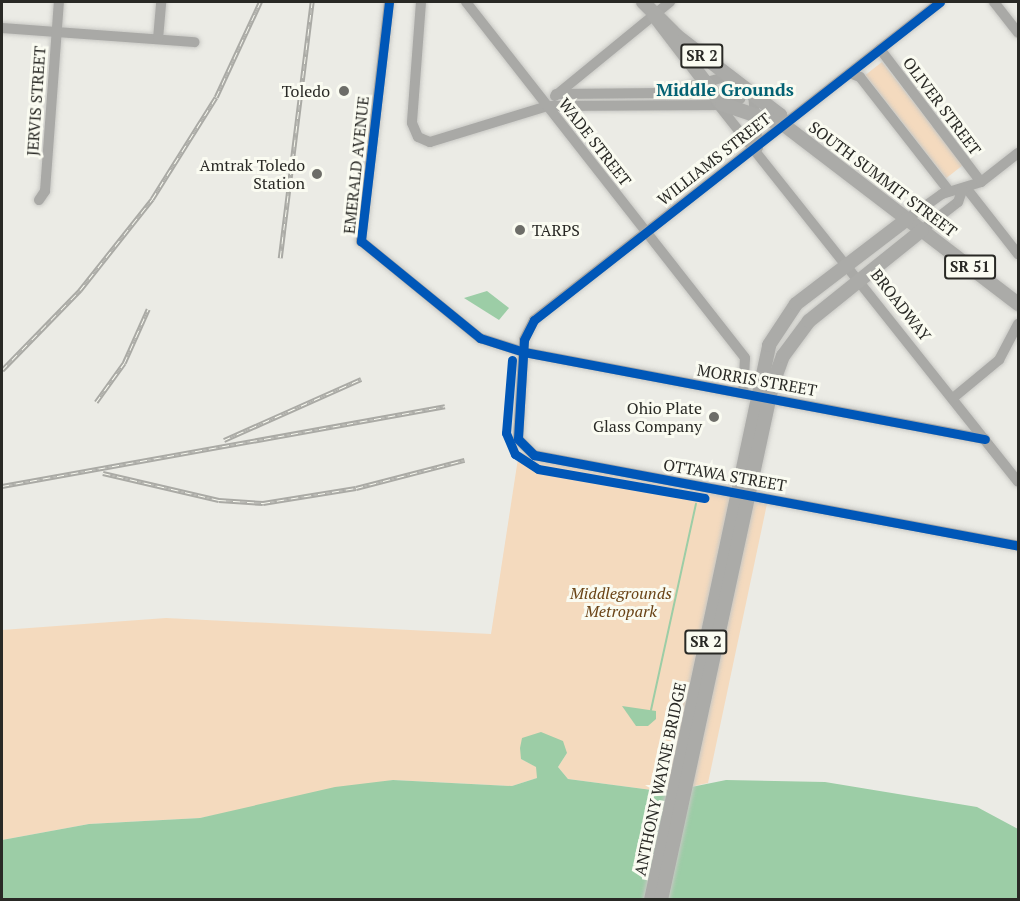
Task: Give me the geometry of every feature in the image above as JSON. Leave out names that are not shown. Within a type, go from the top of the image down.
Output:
[{"type":"main road","name":"SR 2","points":[[643,2],[702,83]]},
{"type":"main road","name":"SR 2","points":[[654,15],[747,90]]},
{"type":"main road","name":"SOUTH SUMMIT STREET","points":[[702,83],[721,106],[784,125],[1018,304]]},
{"type":"main road","name":"SOUTH SUMMIT STREET","points":[[747,90],[780,116],[784,125]]},
{"type":"main road","name":"SR 2","points":[[767,385],[765,356],[780,324],[803,297],[907,219]]},
{"type":"main road","name":"SR 2","points":[[767,385],[800,332],[860,279],[922,230]]},
{"type":"main road","name":"ANTHONY WAYNE BRIDGE","points":[[651,900],[767,385]]},
{"type":"main road","name":"ANTHONY WAYNE BRIDGE","points":[[661,900],[767,385]]},
{"type":"street","name":"JERVIS STREET","points":[[39,200],[45,191],[59,2]]},
{"type":"street","points":[[158,39],[161,2]]},
{"type":"street","name":"EMERALD AVENUE","points":[[389,2],[361,240],[480,338],[524,352]]},
{"type":"street","points":[[422,2],[413,129],[430,142],[453,138],[548,106],[721,106],[737,102],[747,90],[758,119],[758,148]]},
{"type":"street","name":"WADE STREET","points":[[466,2],[745,358],[743,393]]},
{"type":"street","points":[[548,106],[556,94],[670,2]]},
{"type":"street","name":"WILLIAMS STREET","points":[[524,352],[534,320],[758,148],[940,2]]},
{"type":"street","points":[[994,2],[1018,33]]},
{"type":"street","points":[[2,28],[194,42]]},
{"type":"street","name":"OLIVER STREET","points":[[880,49],[981,182]]},
{"type":"street","points":[[850,73],[860,77],[949,191]]},
{"type":"street","points":[[556,94],[665,93],[729,76]]},
{"type":"street","name":"BROADWAY","points":[[721,106],[747,143],[758,148],[1018,481]]},
{"type":"street","points":[[907,219],[949,191],[964,190],[981,182],[1018,153]]},
{"type":"street","points":[[922,230],[958,202],[964,190]]},
{"type":"street","points":[[964,190],[1018,254]]},
{"type":"street","points":[[953,398],[999,360],[1018,324]]},
{"type":"street","name":"MORRIS STREET","points":[[524,352],[985,439]]},
{"type":"street","name":"OTTAWA STREET","points":[[524,352],[518,439],[528,452],[1018,546]]},
{"type":"green space","points":[[882,62],[963,165],[946,178],[865,75]]},
{"type":"green space","name":"Middlegrounds Metropark","points":[[519,452],[768,499],[708,783],[667,792],[568,779],[558,767],[567,753],[521,759],[537,767],[537,778],[512,786],[393,780],[200,818],[89,824],[2,840],[2,630],[166,618],[491,634]]},
{"type":"shaded area","points":[[487,291],[509,308],[499,320],[464,298]]},
{"type":"shaded area","points":[[622,706],[656,711],[656,719],[648,726],[636,726]]},
{"type":"shaded area","points":[[541,732],[563,741],[567,753],[558,767],[568,779],[667,792],[726,780],[825,782],[977,807],[1018,829],[1018,899],[2,900],[2,840],[89,824],[200,818],[335,787],[393,780],[512,786],[537,778],[536,767],[521,759],[520,748],[522,738]]},
{"type":"waterway","points":[[651,710],[696,504]]},
{"type":"railway","points":[[2,370],[80,290],[152,199],[216,97],[260,2]]},
{"type":"railway","points":[[280,258],[312,2]]},
{"type":"railway","points":[[96,402],[124,363],[148,309]]},
{"type":"railway","points":[[224,440],[361,379]]},
{"type":"railway","points":[[2,486],[445,406]]},
{"type":"railway","points":[[103,473],[219,500],[263,503],[356,488],[464,460]]},
{"type":"cycle path","points":[[389,2],[361,241],[480,338],[524,352],[985,439]]},
{"type":"cycle path","points":[[940,2],[534,320],[524,340],[518,439],[534,455],[1018,546]]},
{"type":"cycle path","points":[[512,360],[506,433],[515,454],[538,469],[704,498]]},
{"type":"place","name":"Toledo","points":[[344,91]]},
{"type":"place","name":"Amtrak Toledo Station","points":[[317,174]]},
{"type":"place","name":"TARPS","points":[[520,230]]},
{"type":"place","name":"Ohio Plate Glass Company","points":[[714,417]]},
{"type":"district","name":"Middle Grounds","points":[[725,89]]}]
